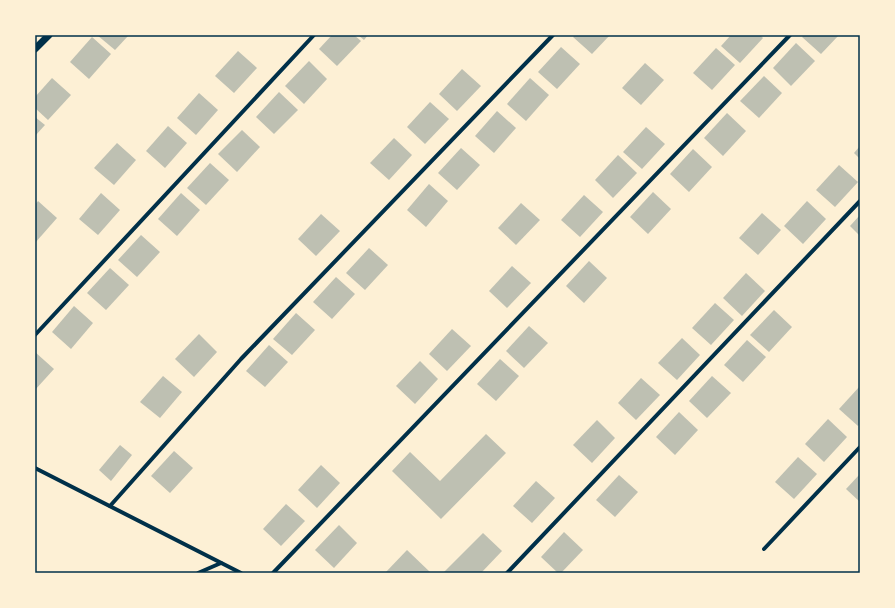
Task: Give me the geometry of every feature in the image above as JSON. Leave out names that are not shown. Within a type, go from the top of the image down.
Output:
[{"type":"street","points":[[35,49],[49,35]]},
{"type":"street","points":[[35,335],[314,35]]},
{"type":"street","points":[[110,506],[240,359],[553,35]]},
{"type":"street","points":[[273,573],[790,35]]},
{"type":"street","points":[[508,573],[860,201]]},
{"type":"street","points":[[764,549],[860,447]]},
{"type":"street","points":[[35,468],[241,573]]},
{"type":"street","points":[[198,573],[221,563]]},
{"type":"building","points":[[97,35],[129,35],[115,50]]},
{"type":"building","points":[[332,35],[354,35],[361,41],[337,66],[319,49]]},
{"type":"building","points":[[358,35],[368,35],[364,40]]},
{"type":"building","points":[[575,35],[610,35],[592,54],[573,37]]},
{"type":"building","points":[[731,35],[760,35],[763,38],[740,63],[721,46]]},
{"type":"building","points":[[804,35],[839,35],[821,54],[802,37]]},
{"type":"building","points":[[92,37],[111,54],[89,79],[70,62]]},
{"type":"building","points":[[796,43],[815,61],[791,86],[773,68]]},
{"type":"building","points":[[561,47],[580,64],[557,89],[538,72]]},
{"type":"building","points":[[716,48],[735,65],[712,90],[693,73]]},
{"type":"building","points":[[238,51],[257,68],[234,93],[215,76]]},
{"type":"building","points":[[309,61],[327,79],[304,104],[285,86]]},
{"type":"building","points":[[645,63],[664,80],[641,105],[622,88]]},
{"type":"building","points":[[462,69],[481,86],[457,111],[439,94]]},
{"type":"building","points":[[764,76],[782,93],[759,118],[740,101]]},
{"type":"building","points":[[52,78],[71,95],[48,120],[35,108],[35,97]]},
{"type":"building","points":[[530,78],[549,95],[526,121],[507,104]]},
{"type":"building","points":[[279,92],[298,110],[274,134],[256,117]]},
{"type":"building","points":[[199,93],[218,110],[196,135],[177,118]]},
{"type":"building","points":[[430,102],[449,119],[425,144],[407,127]]},
{"type":"building","points":[[497,111],[516,128],[494,153],[475,136]]},
{"type":"building","points":[[727,113],[746,131],[723,156],[704,138]]},
{"type":"building","points":[[35,117],[45,125],[35,136]]},
{"type":"building","points":[[168,126],[187,143],[165,168],[146,151]]},
{"type":"building","points":[[646,127],[665,144],[642,169],[623,152]]},
{"type":"building","points":[[242,130],[260,147],[237,172],[218,154]]},
{"type":"building","points":[[394,138],[412,155],[389,180],[370,163]]},
{"type":"building","points":[[117,143],[136,160],[114,185],[94,168]]},
{"type":"building","points":[[860,146],[860,159],[854,153]]},
{"type":"building","points":[[461,148],[480,165],[457,190],[438,173]]},
{"type":"building","points":[[693,149],[712,167],[689,192],[670,174]]},
{"type":"building","points":[[618,155],[637,173],[613,198],[595,180]]},
{"type":"building","points":[[210,163],[229,180],[206,205],[187,188]]},
{"type":"building","points":[[839,165],[858,182],[835,207],[816,190]]},
{"type":"building","points":[[429,184],[448,201],[426,227],[407,210]]},
{"type":"building","points":[[653,192],[671,209],[648,234],[630,217]]},
{"type":"building","points":[[101,193],[120,210],[98,235],[79,219]]},
{"type":"building","points":[[181,193],[200,210],[177,236],[158,219]]},
{"type":"building","points":[[584,195],[603,212],[580,237],[561,220]]},
{"type":"building","points":[[38,201],[57,218],[35,243],[35,205]]},
{"type":"building","points":[[807,201],[826,219],[803,244],[784,226]]},
{"type":"building","points":[[521,203],[540,220],[516,245],[498,228]]},
{"type":"building","points":[[762,213],[781,230],[758,255],[739,238]]},
{"type":"building","points":[[321,214],[340,231],[316,256],[298,239]]},
{"type":"building","points":[[860,215],[860,236],[850,226]]},
{"type":"building","points":[[141,235],[160,252],[137,277],[118,260]]},
{"type":"building","points":[[369,248],[388,265],[365,290],[346,273]]},
{"type":"building","points":[[589,261],[607,278],[584,303],[566,286]]},
{"type":"building","points":[[512,266],[531,283],[507,308],[489,291]]},
{"type":"building","points":[[110,268],[129,285],[106,310],[87,293]]},
{"type":"building","points":[[746,273],[765,291],[742,316],[723,298]]},
{"type":"building","points":[[336,277],[355,294],[332,319],[313,302]]},
{"type":"building","points":[[715,303],[734,320],[711,345],[692,328]]},
{"type":"building","points":[[74,306],[93,323],[71,349],[52,332]]},
{"type":"building","points":[[774,310],[792,327],[769,352],[750,335]]},
{"type":"building","points":[[296,313],[315,330],[292,355],[273,339]]},
{"type":"building","points":[[529,326],[548,343],[524,368],[506,351]]},
{"type":"building","points":[[452,329],[471,346],[447,371],[429,354]]},
{"type":"building","points":[[199,334],[217,352],[194,377],[175,359]]},
{"type":"building","points":[[682,338],[700,355],[677,380],[658,363]]},
{"type":"building","points":[[747,340],[766,357],[743,382],[724,365]]},
{"type":"building","points":[[269,345],[288,362],[265,387],[246,371]]},
{"type":"building","points":[[35,352],[54,369],[35,390]]},
{"type":"building","points":[[500,359],[519,376],[496,401],[477,384]]},
{"type":"building","points":[[420,361],[438,379],[415,404],[396,386]]},
{"type":"building","points":[[163,376],[182,392],[160,418],[140,402]]},
{"type":"building","points":[[712,376],[731,393],[707,418],[689,401]]},
{"type":"building","points":[[641,378],[660,395],[636,420],[618,403]]},
{"type":"building","points":[[860,386],[860,423],[858,426],[839,409]]},
{"type":"building","points":[[679,412],[698,430],[675,455],[656,437]]},
{"type":"building","points":[[828,419],[847,437],[824,462],[805,444]]},
{"type":"building","points":[[597,420],[615,438],[592,463],[573,445]]},
{"type":"building","points":[[486,434],[506,453],[441,519],[392,471],[410,452],[440,481]]},
{"type":"building","points":[[120,445],[132,455],[111,481],[99,470]]},
{"type":"building","points":[[174,451],[193,468],[170,493],[151,476]]},
{"type":"building","points":[[798,457],[817,474],[794,499],[775,482]]},
{"type":"building","points":[[321,465],[340,483],[317,508],[298,490]]},
{"type":"building","points":[[860,474],[860,502],[846,489]]},
{"type":"building","points":[[619,475],[638,492],[615,517],[596,500]]},
{"type":"building","points":[[536,481],[555,498],[532,523],[513,506]]},
{"type":"building","points":[[286,504],[305,521],[281,546],[263,529]]},
{"type":"building","points":[[339,525],[357,543],[334,568],[315,550]]},
{"type":"building","points":[[564,532],[583,550],[561,573],[558,573],[541,557]]},
{"type":"building","points":[[483,533],[502,551],[481,573],[443,573]]},
{"type":"building","points":[[407,550],[431,573],[385,573]]}]
